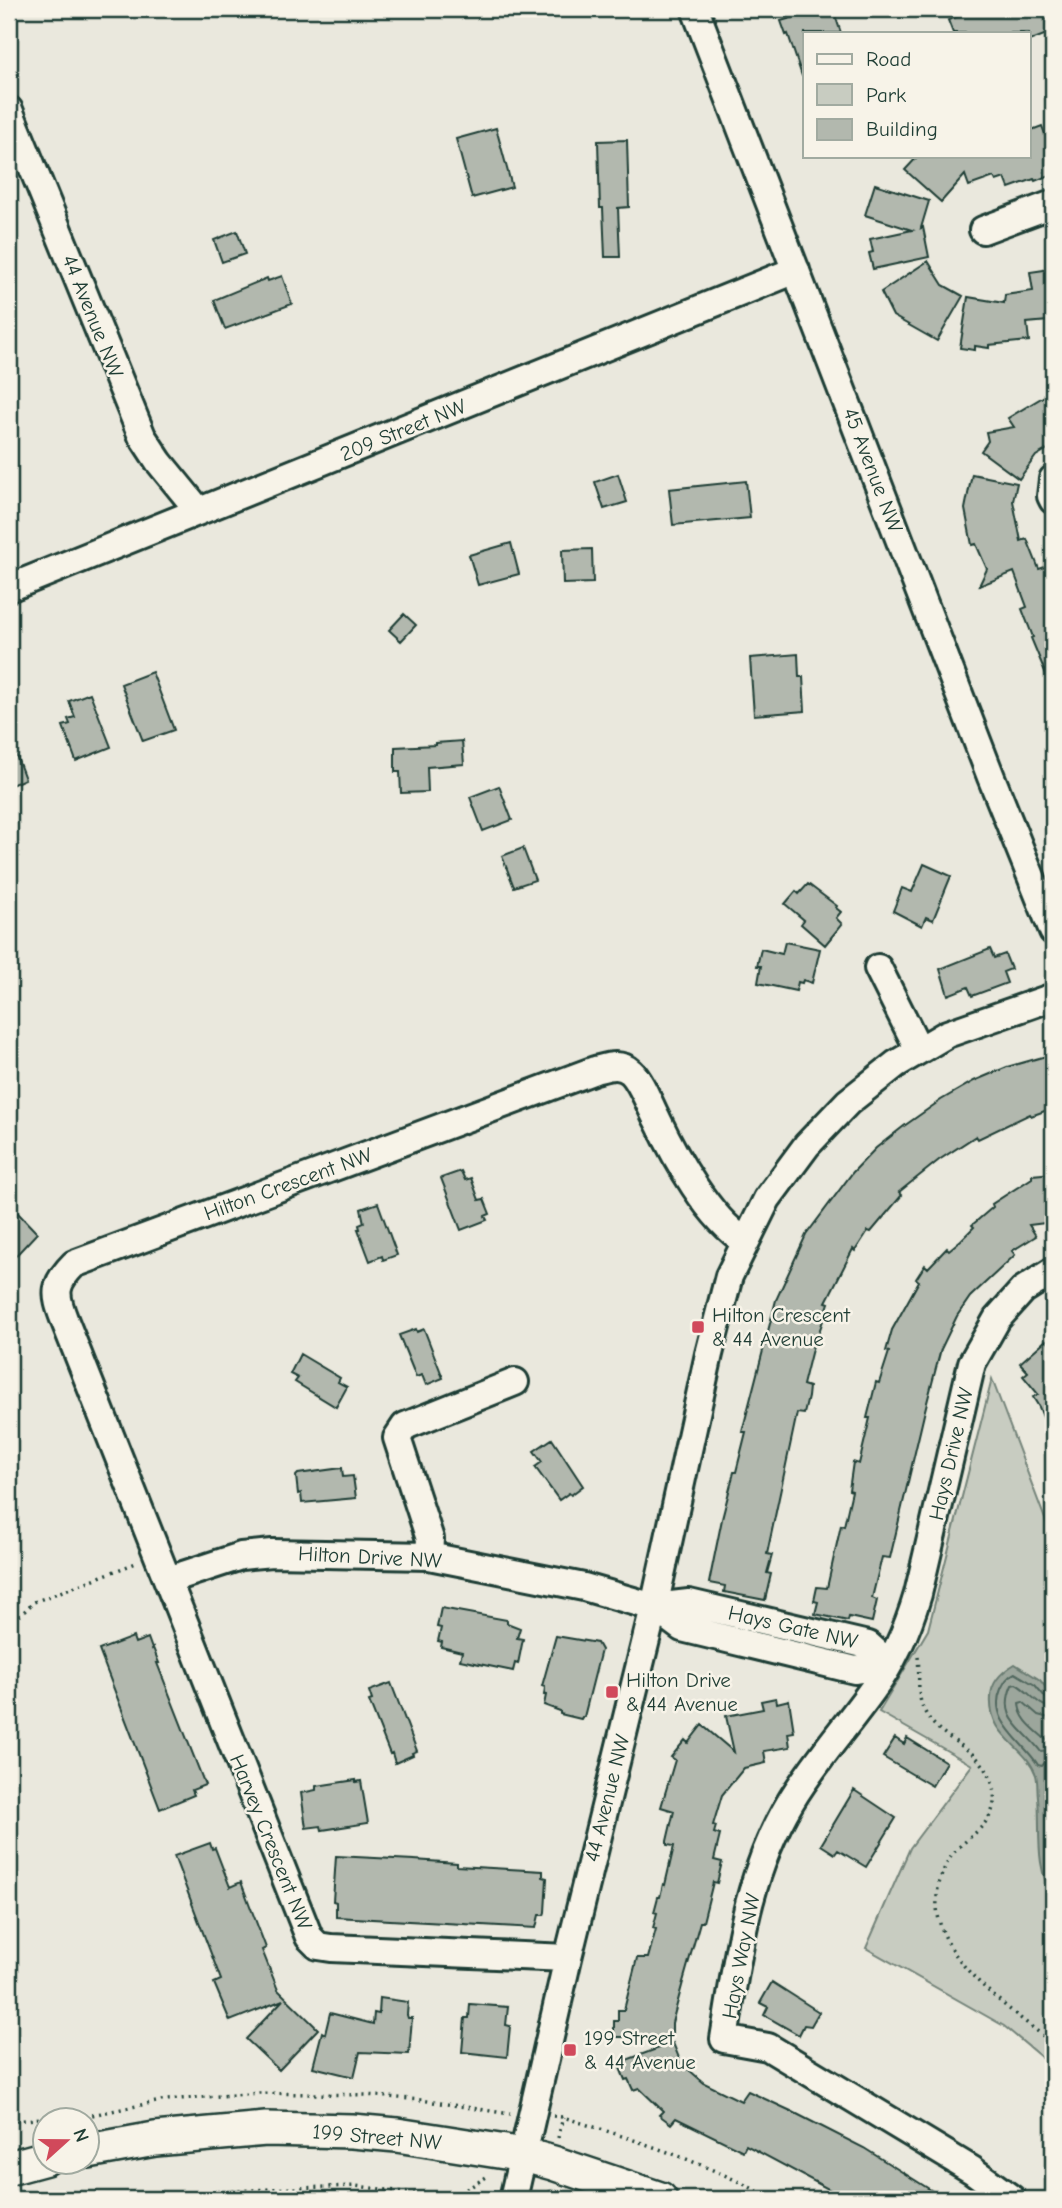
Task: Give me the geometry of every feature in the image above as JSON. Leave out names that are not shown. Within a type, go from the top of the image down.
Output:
[{"type":"main road","name":"199 Street NW","points":[[102,2148],[155,2139],[266,2129],[397,2135],[510,2153],[660,2199]]},
{"type":"street","name":"45 Avenue NW","points":[[695,9],[1053,931]]},
{"type":"street","name":"44 Avenue NW","points":[[9,110],[142,436],[159,462],[199,511]]},
{"type":"street","points":[[984,230],[1053,204]]},
{"type":"street","name":"209 Street NW","points":[[9,588],[796,270]]},
{"type":"street","points":[[1053,479],[1053,500]]},
{"type":"street","points":[[878,968],[919,1050]]},
{"type":"street","name":"44 Avenue NW","points":[[513,2199],[510,2153],[568,1958],[654,1607],[709,1354],[729,1276],[767,1199],[807,1145],[848,1102],[896,1064],[947,1034],[1053,997]]},
{"type":"street","name":"Hilton Crescent NW","points":[[168,1580],[57,1300],[57,1286],[74,1264],[595,1070],[615,1065],[630,1071],[676,1158],[709,1205],[736,1235],[745,1241]]},
{"type":"street","name":"Hays Drive NW","points":[[889,1664],[918,1594],[972,1363],[997,1319],[1023,1290],[1053,1271]]},
{"type":"street","points":[[429,1556],[430,1539],[397,1438],[405,1426],[515,1382]]},
{"type":"street","name":"Hilton Drive NW","points":[[168,1580],[228,1560],[272,1553],[429,1556],[584,1587],[654,1607]]},
{"type":"street","name":"Harvey Crescent NW","points":[[168,1580],[309,1937],[318,1946],[568,1958]]},
{"type":"street","name":"Hays Gate NW","points":[[654,1607],[690,1604],[868,1645],[889,1664]]},
{"type":"street","name":"Hays Way NW","points":[[889,1664],[804,1780],[773,1835],[743,1920],[724,2039],[768,2047],[972,2170],[1012,2199]]},
{"type":"path","points":[[9,1626],[34,1602],[158,1555]]},
{"type":"path","points":[[902,1638],[910,1641],[917,1654],[920,1695],[925,1712],[938,1728],[978,1756],[990,1776],[994,1790],[995,1800],[988,1822],[958,1848],[940,1879],[936,1907],[943,1935],[979,1982],[1053,2045]]},
{"type":"path","points":[[563,2117],[655,2146],[734,2178],[772,2199]]},
{"type":"path","points":[[155,2199],[269,2189],[356,2186],[452,2198],[493,2173],[510,2153]]},
{"type":"green space","points":[[992,1379],[1053,1540],[1053,2067],[1004,2026],[866,1948],[910,1848],[972,1765],[879,1712],[928,1630]]},
{"type":"water","points":[[1015,1664],[1040,1680],[1053,1696],[1053,1758],[1049,1770],[1053,1810],[1048,1846],[1053,1866],[1053,1897],[1041,1861],[1036,1775],[1024,1756],[1001,1732],[992,1711],[993,1686],[1002,1674]]},
{"type":"building","points":[[810,9],[833,9],[841,32],[803,32],[802,76],[781,21],[811,12]]},
{"type":"building","points":[[979,9],[1042,9],[1052,32],[1030,41],[1030,32],[953,32],[948,20]]},
{"type":"building","points":[[1042,126],[1053,155],[1048,159],[1053,174],[1035,181],[1034,179],[1009,188],[1005,178],[996,181],[994,177],[969,186],[965,175],[941,202],[905,170],[916,158],[1030,158],[1030,131]]},
{"type":"building","points":[[496,128],[512,187],[472,198],[456,139]]},
{"type":"building","points":[[627,140],[629,207],[618,208],[620,257],[605,257],[598,141]]},
{"type":"building","points":[[875,184],[929,201],[921,228],[923,227],[929,257],[873,269],[869,253],[873,252],[870,239],[912,230],[865,215]]},
{"type":"building","points":[[237,231],[245,254],[222,262],[214,240]]},
{"type":"building","points":[[928,261],[943,285],[963,296],[937,341],[893,316],[881,292]]},
{"type":"building","points":[[1051,269],[1053,317],[1048,318],[1048,321],[1027,323],[1029,341],[989,345],[989,348],[975,346],[975,350],[960,348],[968,297],[1004,303],[1005,295],[1033,291],[1030,272]]},
{"type":"building","points":[[282,276],[292,304],[225,329],[214,300],[267,278],[268,281]]},
{"type":"building","points":[[1053,391],[1053,446],[1036,456],[1019,479],[981,451],[988,441],[986,432],[1014,427],[1008,418]]},
{"type":"building","points":[[618,474],[627,502],[604,509],[595,482]]},
{"type":"building","points":[[972,474],[1017,483],[1013,501],[1021,541],[1027,539],[1039,569],[1048,566],[1049,570],[1053,569],[1053,691],[1031,638],[1033,637],[1022,609],[1027,607],[1014,572],[979,586],[987,569],[976,544],[972,545],[965,509]]},
{"type":"building","points":[[746,481],[750,518],[673,525],[669,489]]},
{"type":"building","points":[[511,543],[519,574],[478,585],[469,555]]},
{"type":"building","points":[[592,549],[593,583],[563,584],[562,550]]},
{"type":"building","points":[[404,614],[416,625],[401,641],[389,630]]},
{"type":"building","points":[[798,654],[799,677],[803,677],[805,711],[754,715],[750,658]]},
{"type":"building","points":[[152,672],[174,730],[143,741],[121,684]]},
{"type":"building","points":[[90,693],[111,747],[76,761],[63,726],[70,724],[68,719],[75,717],[69,701]]},
{"type":"building","points":[[9,740],[25,779],[9,786]]},
{"type":"building","points":[[462,741],[464,764],[427,767],[428,792],[401,793],[400,772],[395,772],[395,747]]},
{"type":"building","points":[[499,786],[512,820],[483,831],[470,797]]},
{"type":"building","points":[[523,848],[535,880],[514,887],[502,856]]},
{"type":"building","points":[[924,864],[951,876],[933,920],[926,917],[922,926],[893,911],[902,888],[912,892]]},
{"type":"building","points":[[808,884],[841,912],[836,918],[842,924],[825,945],[801,924],[804,920],[785,904],[796,891],[799,894]]},
{"type":"building","points":[[785,942],[820,949],[812,983],[803,980],[802,983],[798,982],[796,991],[758,983],[761,966],[757,966],[761,949],[782,954]]},
{"type":"building","points":[[990,949],[994,958],[1005,954],[1011,969],[1003,972],[1007,983],[972,996],[968,987],[948,995],[940,969]]},
{"type":"building","points":[[1053,1054],[1053,1108],[1031,1116],[1030,1114],[978,1139],[976,1136],[939,1160],[899,1192],[902,1195],[871,1232],[868,1231],[855,1251],[853,1249],[826,1302],[829,1303],[814,1341],[803,1385],[809,1387],[808,1397],[804,1414],[797,1413],[767,1554],[772,1555],[767,1573],[771,1574],[765,1600],[724,1592],[725,1586],[709,1583],[722,1519],[746,1432],[742,1432],[776,1300],[806,1235],[853,1172],[876,1148],[904,1126],[974,1081],[1007,1067]]},
{"type":"building","points":[[461,1171],[465,1180],[471,1178],[479,1200],[484,1199],[490,1214],[485,1216],[487,1220],[461,1230],[441,1178]]},
{"type":"building","points":[[1053,1173],[1053,1222],[1029,1225],[1036,1236],[1012,1251],[1015,1255],[970,1297],[941,1349],[890,1558],[882,1557],[872,1598],[877,1600],[872,1622],[849,1617],[848,1621],[815,1614],[818,1602],[814,1601],[817,1587],[827,1588],[841,1525],[844,1526],[852,1491],[849,1490],[853,1462],[859,1464],[876,1382],[879,1383],[889,1352],[886,1351],[892,1330],[919,1281],[916,1279],[925,1265],[928,1268],[947,1248],[949,1250],[961,1240],[974,1227],[972,1225],[993,1207],[992,1204],[1032,1178],[1032,1175]]},
{"type":"building","points":[[378,1203],[397,1255],[383,1260],[382,1256],[370,1261],[358,1229],[359,1225],[364,1223],[361,1209]]},
{"type":"building","points":[[17,1212],[37,1233],[9,1263],[9,1220]]},
{"type":"building","points":[[416,1329],[417,1332],[424,1329],[443,1378],[426,1385],[422,1375],[416,1377],[399,1335]]},
{"type":"building","points":[[1046,1340],[1053,1348],[1052,1440],[1033,1397],[1038,1394],[1023,1376],[1028,1372],[1020,1363]]},
{"type":"building","points":[[300,1354],[340,1378],[338,1382],[347,1387],[336,1407],[295,1382],[298,1378],[290,1374]]},
{"type":"building","points":[[552,1439],[583,1486],[559,1500],[535,1467],[542,1462],[534,1451]]},
{"type":"building","points":[[342,1468],[343,1477],[353,1476],[356,1498],[302,1503],[301,1493],[298,1494],[298,1474]]},
{"type":"building","points":[[441,1608],[507,1620],[507,1623],[520,1628],[517,1638],[523,1639],[518,1664],[515,1663],[513,1671],[460,1660],[462,1652],[441,1647],[442,1642],[438,1641],[441,1628],[437,1627]]},
{"type":"building","points":[[556,1636],[597,1643],[601,1650],[584,1717],[581,1719],[560,1714],[560,1711],[544,1705],[546,1695],[545,1687],[542,1686]]},
{"type":"building","points":[[133,1637],[135,1643],[148,1638],[153,1648],[205,1785],[192,1790],[194,1795],[160,1809],[99,1650]]},
{"type":"building","points":[[391,1683],[417,1751],[395,1763],[369,1701],[372,1700],[369,1691]]},
{"type":"building","points":[[776,1698],[777,1703],[789,1700],[794,1732],[788,1733],[790,1747],[764,1751],[766,1763],[744,1768],[722,1795],[713,1825],[716,1826],[714,1833],[720,1835],[714,1860],[722,1862],[717,1883],[713,1882],[703,1922],[700,1922],[672,2023],[672,2037],[614,2037],[614,2021],[618,2021],[618,2010],[624,2010],[637,1958],[648,1958],[656,1929],[653,1928],[657,1913],[654,1912],[663,1884],[665,1885],[674,1846],[667,1845],[667,1841],[674,1811],[661,1807],[675,1760],[671,1757],[685,1740],[688,1743],[702,1725],[734,1752],[726,1716],[763,1709],[761,1701]]},
{"type":"building","points":[[895,1738],[904,1744],[907,1738],[946,1762],[932,1786],[883,1757]]},
{"type":"building","points":[[361,1781],[368,1823],[322,1830],[321,1826],[306,1828],[301,1793],[316,1790],[316,1786]]},
{"type":"building","points":[[854,1790],[896,1818],[866,1867],[838,1850],[835,1854],[821,1845]]},
{"type":"building","points":[[210,1843],[212,1849],[215,1848],[230,1887],[241,1882],[266,1948],[262,1950],[278,1990],[318,2029],[279,2070],[246,2039],[283,2000],[230,2021],[214,1983],[221,1980],[174,1856]]},
{"type":"building","points":[[336,1856],[543,1871],[543,1877],[547,1878],[545,1912],[544,1915],[539,1915],[536,1928],[336,1917],[336,1902],[333,1901]]},
{"type":"building","points":[[772,1982],[819,2012],[811,2026],[804,2025],[799,2035],[764,2015],[768,2007],[760,2003]]},
{"type":"building","points":[[380,1998],[408,2002],[407,2015],[412,2018],[409,2054],[360,2052],[354,2077],[313,2067],[330,2013],[373,2024],[374,2013],[379,2014]]},
{"type":"building","points":[[470,2004],[508,2007],[506,2025],[510,2026],[507,2057],[462,2052],[465,2018],[469,2018]]},
{"type":"building","points":[[673,2043],[681,2063],[704,2083],[741,2101],[748,2091],[791,2111],[864,2148],[945,2199],[847,2199],[746,2145],[743,2151],[676,2118],[671,2124],[659,2115],[663,2111],[639,2088],[633,2090],[628,2079],[625,2080],[618,2063]]},
{"type":"place","name":"Hilton Crescent & 44 Avenue","points":[[698,1327]]},
{"type":"place","name":"Hilton Drive & 44 Avenue","points":[[612,1692]]},
{"type":"place","name":"199 Street & 44 Avenue","points":[[570,2050]]}]
